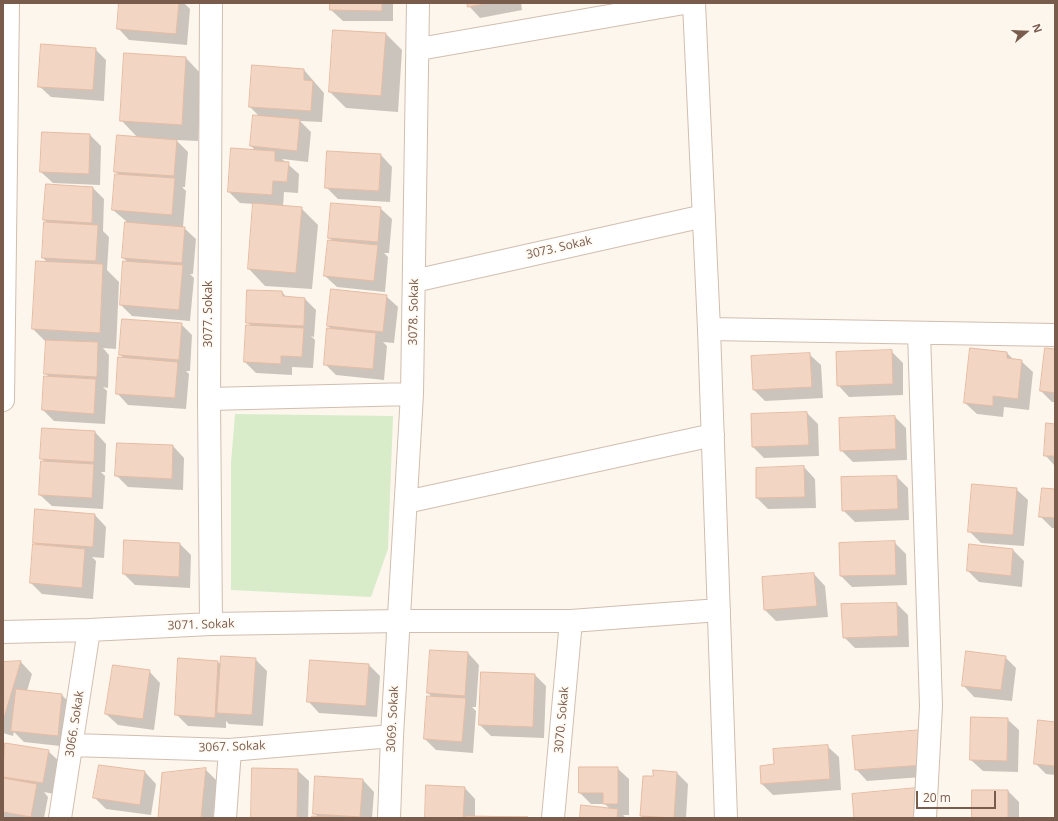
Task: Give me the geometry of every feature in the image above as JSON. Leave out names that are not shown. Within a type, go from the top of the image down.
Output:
[{"type":"street","points":[[3,400],[8,3]]},
{"type":"street","name":"3077. Sokak","points":[[211,3],[209,399],[211,624]]},
{"type":"street","name":"3078. Sokak","points":[[400,621],[412,394],[419,49],[418,3]]},
{"type":"street","points":[[419,49],[684,3]]},
{"type":"street","points":[[694,3],[709,329],[720,610],[726,818]]},
{"type":"street","name":"3073. Sokak","points":[[414,281],[704,216]]},
{"type":"street","points":[[709,329],[1055,335]]},
{"type":"street","points":[[919,333],[931,706],[925,818]]},
{"type":"street","points":[[209,399],[412,394]]},
{"type":"street","points":[[406,502],[713,435]]},
{"type":"street","name":"3071. Sokak","points":[[3,632],[90,630],[211,624],[400,621],[571,621],[720,610]]},
{"type":"street","name":"3069. Sokak","points":[[389,818],[392,736],[400,621]]},
{"type":"street","name":"3070. Sokak","points":[[553,818],[571,621]]},
{"type":"street","name":"3066. Sokak","points":[[60,818],[90,630]]},
{"type":"street","name":"3067. Sokak","points":[[72,745],[230,750],[392,736]]},
{"type":"street","points":[[225,818],[230,750]]},
{"type":"green space","points":[[235,414],[393,416],[388,549],[371,597],[231,590],[231,463]]},
{"type":"building","points":[[119,3],[179,3],[176,34],[117,29]]},
{"type":"building","points":[[330,3],[382,3],[382,11],[330,10]]},
{"type":"building","points":[[467,3],[490,3],[468,7]]},
{"type":"building","points":[[333,30],[386,33],[381,96],[329,92]]},
{"type":"building","points":[[41,44],[96,48],[93,90],[38,87]]},
{"type":"building","points":[[124,53],[186,57],[182,125],[120,121]]},
{"type":"building","points":[[252,65],[304,69],[304,80],[313,81],[311,111],[249,107]]},
{"type":"building","points":[[253,115],[300,119],[297,151],[250,146]]},
{"type":"building","points":[[42,132],[90,134],[89,174],[40,172]]},
{"type":"building","points":[[117,135],[177,140],[174,176],[114,172]]},
{"type":"building","points":[[231,148],[275,151],[275,161],[289,162],[287,182],[273,181],[272,195],[228,192]]},
{"type":"building","points":[[327,151],[381,154],[379,191],[325,188]]},
{"type":"building","points":[[115,174],[175,178],[172,215],[112,210]]},
{"type":"building","points":[[46,184],[93,187],[92,223],[43,220]]},
{"type":"building","points":[[253,203],[302,207],[296,273],[248,269]]},
{"type":"building","points":[[331,203],[381,207],[378,242],[328,238]]},
{"type":"building","points":[[44,222],[98,225],[96,261],[42,258]]},
{"type":"building","points":[[125,222],[185,227],[182,263],[122,258]]},
{"type":"building","points":[[328,240],[378,245],[374,281],[324,276]]},
{"type":"building","points":[[36,261],[103,264],[100,333],[32,329]]},
{"type":"building","points":[[123,261],[183,265],[179,310],[120,305]]},
{"type":"building","points":[[331,289],[387,295],[383,332],[327,326]]},
{"type":"building","points":[[247,290],[282,291],[283,296],[305,298],[304,326],[246,323]]},
{"type":"building","points":[[122,319],[182,323],[179,360],[119,355]]},
{"type":"building","points":[[246,325],[304,328],[302,357],[281,356],[281,364],[244,362]]},
{"type":"building","points":[[327,328],[376,333],[373,369],[324,365]]},
{"type":"building","points":[[46,340],[98,342],[97,377],[44,374]]},
{"type":"building","points":[[970,348],[1007,352],[1007,358],[1022,360],[1018,399],[993,396],[993,406],[964,403]]},
{"type":"building","points":[[1045,348],[1055,349],[1055,393],[1040,391]]},
{"type":"building","points":[[892,350],[893,384],[837,386],[836,352]]},
{"type":"building","points":[[810,353],[812,387],[753,390],[751,356]]},
{"type":"building","points":[[118,357],[178,362],[175,398],[116,394]]},
{"type":"building","points":[[44,376],[96,379],[94,414],[42,410]]},
{"type":"building","points":[[807,412],[809,445],[752,447],[751,414]]},
{"type":"building","points":[[895,416],[896,449],[840,451],[839,418]]},
{"type":"building","points":[[1046,423],[1055,424],[1055,456],[1044,456]]},
{"type":"building","points":[[42,428],[95,431],[94,462],[40,459]]},
{"type":"building","points":[[117,443],[173,445],[172,479],[115,476]]},
{"type":"building","points":[[41,461],[94,464],[92,498],[39,495]]},
{"type":"building","points":[[804,466],[805,497],[756,498],[756,468]]},
{"type":"building","points":[[897,476],[898,509],[842,511],[841,477]]},
{"type":"building","points":[[972,484],[1017,488],[1013,535],[968,532]]},
{"type":"building","points":[[1042,488],[1055,489],[1055,518],[1039,517]]},
{"type":"building","points":[[35,509],[95,514],[93,547],[33,543]]},
{"type":"building","points":[[124,540],[180,543],[179,577],[123,574]]},
{"type":"building","points":[[895,541],[896,575],[840,576],[839,543]]},
{"type":"building","points":[[33,544],[85,549],[82,588],[30,583]]},
{"type":"building","points":[[969,544],[1013,549],[1011,576],[967,571]]},
{"type":"building","points":[[814,573],[817,606],[764,610],[762,577]]},
{"type":"building","points":[[897,603],[898,636],[843,638],[841,604]]},
{"type":"building","points":[[430,650],[468,652],[465,696],[427,693]]},
{"type":"building","points":[[966,651],[1006,656],[1001,690],[962,686]]},
{"type":"building","points":[[221,656],[256,658],[252,715],[217,713]]},
{"type":"building","points":[[178,658],[218,661],[215,718],[175,715]]},
{"type":"building","points":[[310,660],[369,664],[366,706],[307,702]]},
{"type":"building","points":[[21,661],[3,721],[3,662]]},
{"type":"building","points":[[113,665],[150,670],[143,719],[105,714]]},
{"type":"building","points":[[481,672],[535,674],[533,727],[479,725]]},
{"type":"building","points":[[16,689],[62,694],[58,736],[11,731]]},
{"type":"building","points":[[427,696],[466,698],[462,742],[424,739]]},
{"type":"building","points":[[971,717],[1008,718],[1007,761],[970,760]]},
{"type":"building","points":[[1038,720],[1055,722],[1055,766],[1034,764]]},
{"type":"building","points":[[922,730],[925,765],[855,770],[852,736]]},
{"type":"building","points":[[5,743],[49,750],[43,783],[3,777]]},
{"type":"building","points":[[828,745],[830,779],[761,784],[760,766],[774,764],[773,749]]},
{"type":"building","points":[[99,765],[145,771],[140,805],[93,798]]},
{"type":"building","points":[[579,767],[618,767],[618,804],[603,804],[603,793],[579,793]]},
{"type":"building","points":[[206,768],[201,818],[158,818],[162,773]]},
{"type":"building","points":[[252,768],[298,769],[297,818],[251,818]]},
{"type":"building","points":[[653,770],[677,772],[674,818],[640,816],[643,776],[653,776]]},
{"type":"building","points":[[315,776],[363,779],[360,817],[313,814]]},
{"type":"building","points":[[3,778],[37,784],[31,817],[3,812]]},
{"type":"building","points":[[426,785],[465,787],[463,818],[425,818]]},
{"type":"building","points":[[917,788],[919,818],[854,818],[852,794]]},
{"type":"building","points":[[972,790],[1008,790],[1008,818],[972,818]]},
{"type":"building","points":[[581,805],[618,809],[617,818],[580,818]]},
{"type":"building","points":[[312,816],[347,818],[312,818]]},
{"type":"building","points":[[466,816],[528,817],[466,818]]}]
